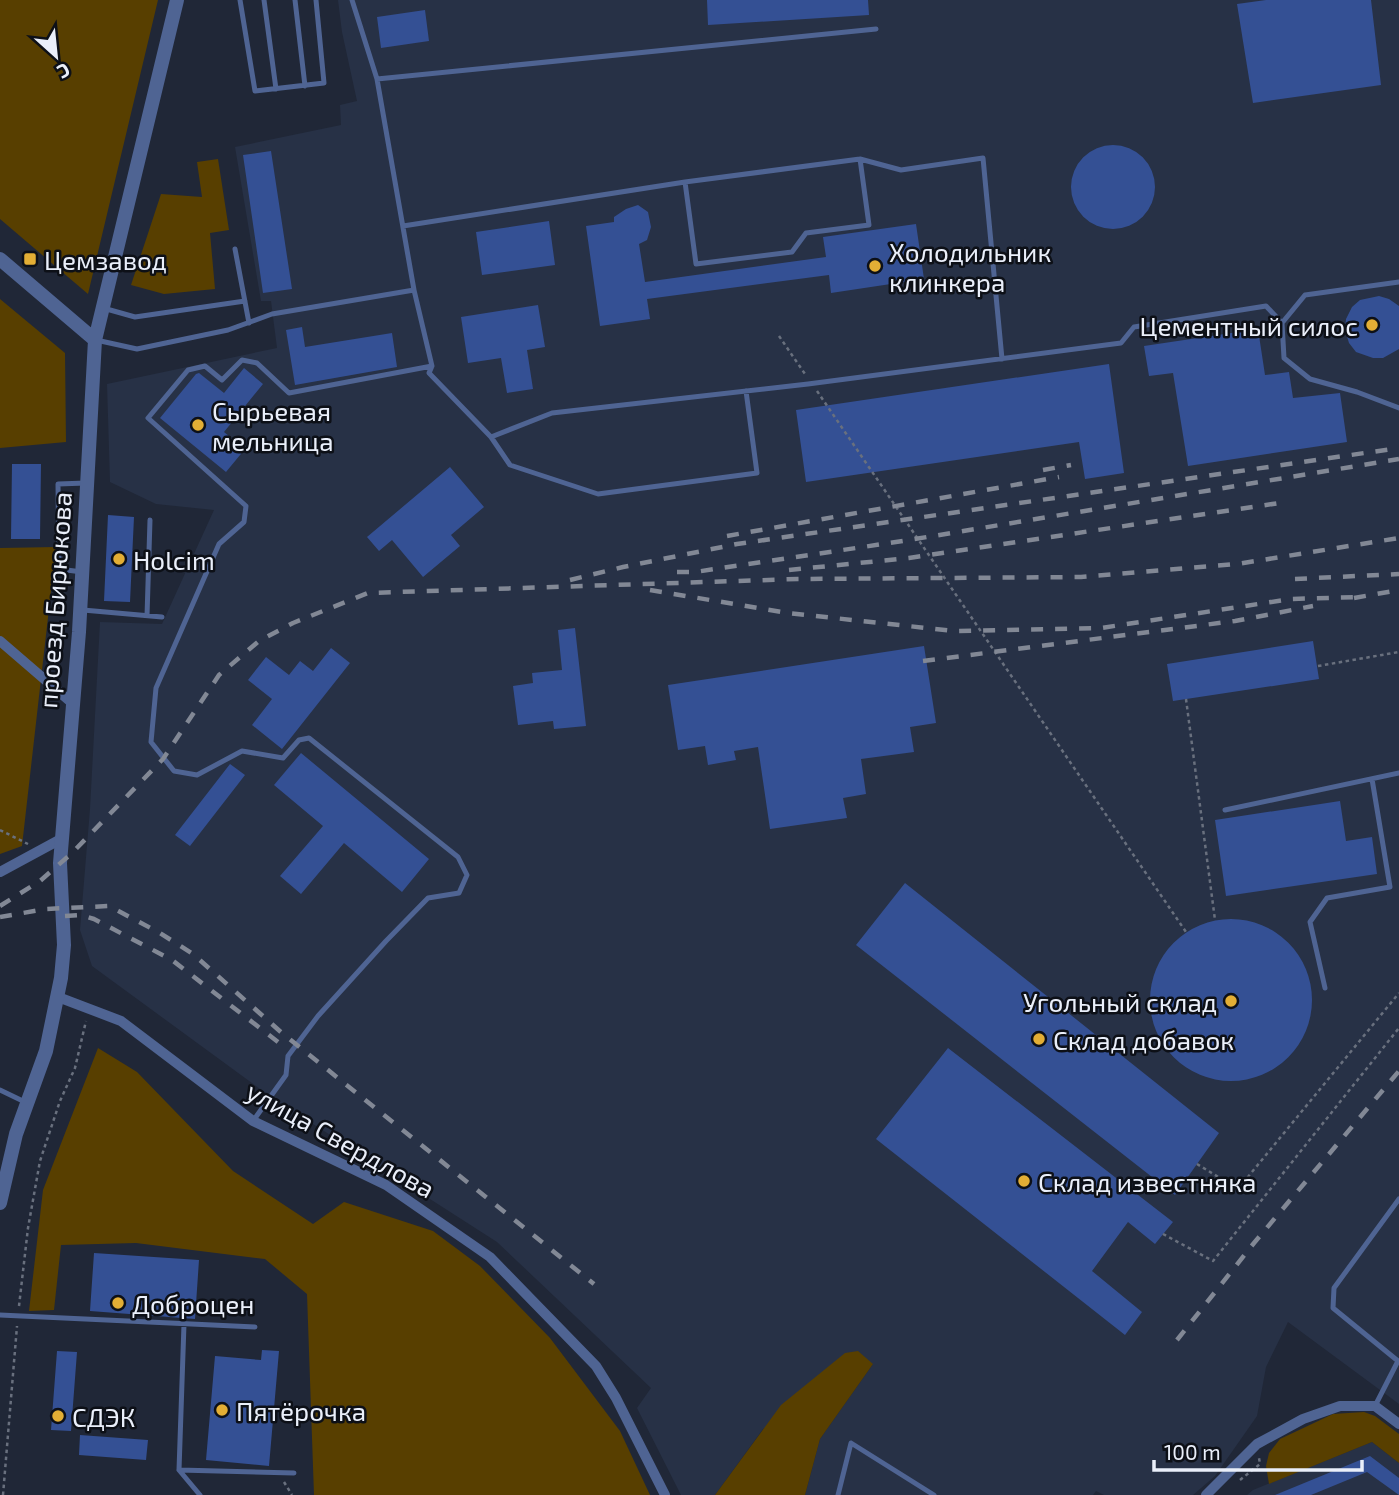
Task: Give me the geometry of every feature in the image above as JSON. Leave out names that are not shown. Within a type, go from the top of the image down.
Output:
[{"type":"street","name":"проезд Бирюкова","points":[[0,1203],[16,1134],[46,1051],[58,998],[64,945],[61,839],[80,610],[95,340],[177,0]]},
{"type":"street","points":[[0,259],[95,340]]},
{"type":"street","points":[[0,641],[72,703]]},
{"type":"street","points":[[0,872],[61,839]]},
{"type":"street","name":"улица Свердлова","points":[[58,998],[89,1007],[121,1021],[253,1121],[386,1185],[490,1258],[596,1366],[625,1415],[665,1495]]},
{"type":"street","points":[[1206,1495],[1257,1444],[1303,1419],[1340,1406],[1375,1406],[1399,1424]]},
{"type":"lane","points":[[240,0],[255,91],[324,83],[316,0]]},
{"type":"lane","points":[[264,0],[276,89]]},
{"type":"lane","points":[[295,0],[304,86]]},
{"type":"lane","points":[[352,0],[377,79],[414,290],[432,366],[429,373],[491,437],[510,465],[598,494],[757,473],[746,391]]},
{"type":"lane","points":[[377,79],[876,29]]},
{"type":"lane","points":[[403,226],[684,182],[860,159],[901,170],[983,158],[1002,359]]},
{"type":"lane","points":[[684,182],[696,264],[792,252],[806,233],[869,225],[860,159]]},
{"type":"lane","points":[[235,249],[249,323]]},
{"type":"lane","points":[[1282,323],[1305,295],[1399,282]]},
{"type":"lane","points":[[95,340],[137,349],[228,330],[272,314],[414,290]]},
{"type":"lane","points":[[102,307],[135,317],[245,301]]},
{"type":"lane","points":[[491,437],[552,413],[1121,343],[1134,327],[1266,306],[1282,323],[1284,358],[1310,379],[1357,392],[1399,408]]},
{"type":"lane","points":[[253,1121],[286,1075],[288,1056],[318,1016],[428,898],[459,893],[467,875],[458,858],[309,738],[299,740],[283,758],[242,751],[197,775],[174,771],[151,742],[156,688],[219,544],[244,522],[246,506],[148,418],[188,370],[205,366],[222,380],[242,360],[257,363],[289,393],[432,366]]},
{"type":"lane","points":[[82,572],[59,569],[58,484],[86,483]]},
{"type":"lane","points":[[147,615],[150,520]]},
{"type":"lane","points":[[80,610],[162,617]]},
{"type":"lane","points":[[1225,810],[1399,773]]},
{"type":"lane","points":[[1325,988],[1310,922],[1327,898],[1390,887],[1373,779]]},
{"type":"lane","points":[[0,1090],[27,1103]]},
{"type":"lane","points":[[1375,1406],[1398,1361],[1332,1308],[1334,1288],[1399,1199]]},
{"type":"lane","points":[[0,1315],[255,1327]]},
{"type":"lane","points":[[184,1324],[179,1470],[201,1495]]},
{"type":"lane","points":[[838,1495],[851,1443],[934,1495]]},
{"type":"lane","points":[[179,1470],[294,1474]]},
{"type":"path","points":[[779,336],[1186,932]]},
{"type":"path","points":[[1318,666],[1399,652]]},
{"type":"path","points":[[1186,699],[1215,920]]},
{"type":"path","points":[[0,830],[33,846]]},
{"type":"path","points":[[1196,1164],[1238,1189],[1399,993]]},
{"type":"path","points":[[4,1495],[28,1228],[40,1161],[60,1101],[75,1068],[89,1007]]},
{"type":"path","points":[[1164,1234],[1213,1261],[1399,1028]]},
{"type":"path","points":[[279,1473],[292,1495]]},
{"type":"shaded area","points":[[0,0],[158,0],[88,294],[0,219]]},
{"type":"shaded area","points":[[338,0],[1399,0],[1399,1404],[1288,1322],[1266,1367],[1257,1416],[1215,1476],[1193,1495],[1104,1495],[1096,1491],[1093,1495],[805,1495],[820,1439],[873,1364],[763,1429],[715,1495],[681,1495],[637,1408],[651,1388],[497,1242],[271,1097],[92,966],[80,930],[90,809],[100,622],[162,624],[214,510],[156,504],[110,482],[107,384],[277,348],[271,301],[261,301],[235,147],[341,125],[340,105],[357,101]]},
{"type":"shaded area","points":[[218,159],[229,230],[210,233],[215,289],[164,294],[131,285],[161,194],[202,197],[197,162]]},
{"type":"shaded area","points":[[0,299],[65,353],[66,442],[0,448]]},
{"type":"shaded area","points":[[56,547],[22,846],[0,854],[0,548]]},
{"type":"shaded area","points":[[98,1048],[137,1072],[233,1171],[313,1224],[344,1202],[433,1231],[480,1266],[550,1338],[620,1431],[650,1495],[314,1495],[307,1294],[265,1259],[136,1243],[61,1245],[54,1310],[29,1311],[43,1190]]},
{"type":"shaded area","points":[[858,1351],[873,1364],[820,1439],[805,1495],[715,1495],[781,1405],[845,1353]]},
{"type":"shaded area","points":[[1364,1412],[1375,1416],[1399,1434],[1399,1463],[1372,1442],[1269,1484],[1266,1466],[1269,1453],[1280,1439],[1333,1414]]},
{"type":"shaded area","points":[[1372,1442],[1399,1463],[1399,1495],[1247,1495],[1253,1490]]},
{"type":"building","points":[[707,0],[868,0],[869,15],[708,25]]},
{"type":"building","points":[[1266,0],[1371,0],[1381,85],[1253,103],[1237,4]]},
{"type":"building","points":[[425,10],[429,41],[381,48],[377,17]]},
{"type":"building","points":[[1113,145],[1129,148],[1143,157],[1152,171],[1155,187],[1152,203],[1143,217],[1129,226],[1113,229],[1097,226],[1083,217],[1074,203],[1071,187],[1074,171],[1083,157],[1097,148]]},
{"type":"building","points":[[271,151],[292,289],[263,293],[243,155]]},
{"type":"building","points":[[638,205],[648,212],[651,227],[647,240],[639,244],[645,282],[826,257],[823,237],[916,224],[924,279],[831,293],[829,275],[647,299],[650,319],[600,326],[586,226],[614,222],[614,217]]},
{"type":"building","points":[[549,221],[555,265],[482,275],[476,232]]},
{"type":"building","name":"Цементный силос","points":[[1379,296],[1399,306],[1399,349],[1383,358],[1373,358],[1356,352],[1349,343],[1345,330],[1346,319],[1352,307],[1360,300]]},
{"type":"building","points":[[538,305],[545,347],[527,350],[533,389],[507,393],[501,358],[468,363],[461,317]]},
{"type":"building","name":"Сырьевая мельница","points":[[302,327],[305,347],[392,333],[397,367],[295,385],[286,330]]},
{"type":"building","points":[[1258,329],[1265,375],[1289,372],[1293,398],[1340,393],[1347,442],[1188,466],[1173,373],[1149,376],[1144,346]]},
{"type":"building","points":[[1109,364],[1124,473],[1085,479],[1079,442],[806,482],[796,410]]},
{"type":"building","name":"Сырьевая мельница","points":[[244,368],[263,384],[224,432],[245,449],[226,472],[160,418],[196,374],[199,373],[224,393]]},
{"type":"building","points":[[12,464],[41,464],[40,539],[11,539]]},
{"type":"building","points":[[450,467],[484,507],[451,535],[460,546],[423,577],[392,540],[379,551],[367,537]]},
{"type":"building","name":"Holcim","points":[[108,515],[134,517],[130,602],[104,601]]},
{"type":"building","points":[[575,628],[586,726],[554,729],[553,721],[518,725],[513,686],[533,683],[532,673],[562,670],[558,630]]},
{"type":"building","points":[[1313,641],[1319,679],[1173,701],[1167,664]]},
{"type":"building","points":[[924,646],[936,723],[910,727],[914,752],[861,759],[866,794],[843,798],[847,818],[770,829],[758,747],[734,751],[736,760],[708,765],[705,746],[678,750],[668,685]]},
{"type":"building","points":[[331,648],[350,663],[282,749],[252,725],[272,699],[248,680],[266,657],[289,675],[300,661],[313,671]]},
{"type":"building","points":[[301,753],[429,859],[402,892],[344,843],[301,894],[280,876],[323,826],[274,785]]},
{"type":"building","points":[[230,764],[245,775],[190,846],[175,835]]},
{"type":"building","points":[[1340,801],[1346,841],[1372,837],[1377,874],[1226,896],[1215,820]]},
{"type":"building","name":"Склад добавок","points":[[905,883],[1219,1133],[1175,1195],[856,945]]},
{"type":"building","name":"Угольный склад","points":[[1231,919],[1262,925],[1288,943],[1306,969],[1312,1000],[1306,1031],[1288,1057],[1262,1075],[1231,1081],[1200,1075],[1174,1057],[1156,1031],[1150,1000],[1156,969],[1174,943],[1200,925]]},
{"type":"building","name":"Склад известняка","points":[[948,1048],[1173,1222],[1155,1244],[1128,1222],[1092,1271],[1142,1312],[1125,1335],[876,1139]]},
{"type":"building","points":[[94,1253],[199,1260],[195,1319],[90,1311]]},
{"type":"building","points":[[262,1350],[279,1351],[269,1466],[206,1460],[215,1356],[261,1360]]},
{"type":"building","points":[[57,1351],[77,1352],[71,1431],[51,1430]]},
{"type":"building","points":[[80,1435],[148,1440],[146,1460],[79,1455]]},
{"type":"building","points":[[1370,1456],[1399,1478],[1399,1495],[1367,1472],[1311,1495],[1275,1495]]},
{"type":"railway","points":[[570,580],[737,544],[1399,448]]},
{"type":"railway","points":[[677,572],[695,572],[903,541],[1399,459]]},
{"type":"railway","points":[[1043,470],[1071,465]]},
{"type":"railway","points":[[727,536],[1059,477]]},
{"type":"railway","points":[[789,570],[909,558],[1286,502]]},
{"type":"railway","points":[[0,906],[40,881],[72,853],[163,759],[219,675],[259,641],[293,623],[368,593],[798,579],[1081,577],[1237,564],[1399,538]]},
{"type":"railway","points":[[1295,579],[1399,574]]},
{"type":"railway","points":[[650,590],[788,613],[954,631],[1101,628],[1291,599],[1362,597]]},
{"type":"railway","points":[[1354,598],[1399,590]]},
{"type":"railway","points":[[923,661],[1235,621],[1313,606]]},
{"type":"railway","points":[[0,917],[46,909],[109,906],[160,933],[193,954],[282,1033],[594,1284]]},
{"type":"railway","points":[[65,916],[81,915],[94,919],[172,960],[278,1042]]},
{"type":"railway","points":[[1177,1340],[1254,1243],[1399,1071]]},
{"type":"place","name":"Цемзавод","points":[[30,259]]},
{"type":"place","name":"Холодильник клинкера","points":[[875,266]]},
{"type":"place","name":"Цементный силос","points":[[1372,325]]},
{"type":"place","name":"Сырьевая мельница","points":[[198,425]]},
{"type":"place","name":"Holcim","points":[[119,559]]},
{"type":"place","name":"Угольный склад","points":[[1231,1001]]},
{"type":"place","name":"Склад добавок","points":[[1039,1039]]},
{"type":"place","name":"Склад известняка","points":[[1024,1181]]},
{"type":"place","name":"Доброцен","points":[[118,1303]]},
{"type":"place","name":"Пятёрочка","points":[[222,1410]]},
{"type":"place","name":"СДЭК","points":[[58,1416]]}]
